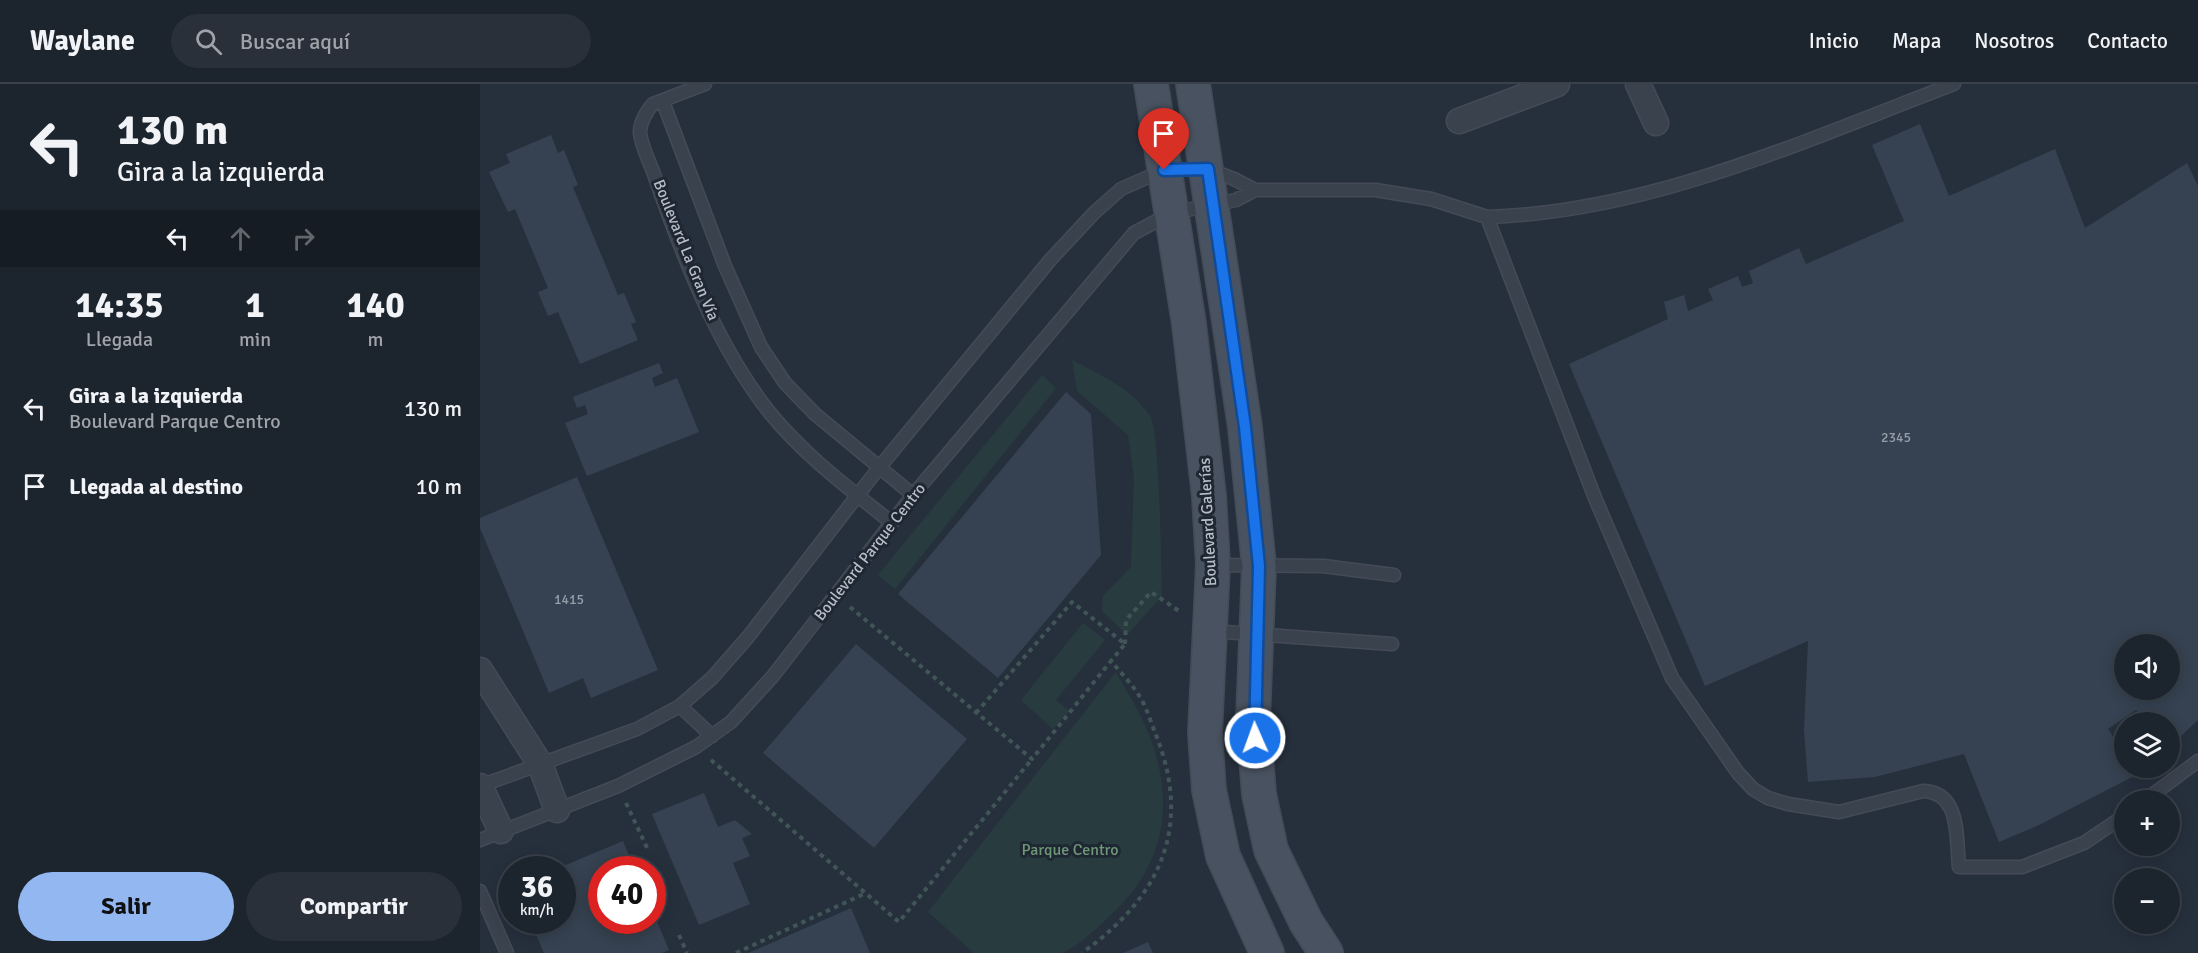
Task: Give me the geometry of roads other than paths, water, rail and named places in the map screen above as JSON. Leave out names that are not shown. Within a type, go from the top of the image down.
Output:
[{"type":"street","name":"Boulevard Galerías","points":[[1151,84],[1189,324],[1209,496],[1213,564],[1206,733],[1209,790],[1223,856],[1267,953]]},
{"type":"street","points":[[1193,84],[1208,169],[1245,427],[1259,566],[1253,719],[1259,794],[1271,850],[1306,922],[1326,953]]},
{"type":"street","points":[[1459,121],[1557,84]]},
{"type":"street","points":[[1638,84],[1656,123]]},
{"type":"street","points":[[480,670],[540,764],[557,810]]},
{"type":"street","points":[[1206,733],[1214,719],[1225,712],[1236,711],[1253,719]]},
{"type":"street","points":[[480,786],[491,835]]},
{"type":"lane","name":"Boulevard La Gran Vía","points":[[705,84],[653,104],[647,110],[640,132],[662,196],[705,304],[738,366],[770,412],[804,450],[892,523]]},
{"type":"lane","points":[[480,786],[637,729],[680,706],[712,678],[748,637],[859,496],[878,468],[1051,259],[1094,213],[1121,189],[1164,170],[1208,169],[1255,190],[1375,190],[1431,199],[1487,218],[1531,216],[1605,204],[1726,171],[1954,84]]},
{"type":"lane","name":"Boulevard La Gran Vía","points":[[663,102],[724,266],[761,347],[786,383],[815,414],[913,495]]},
{"type":"lane","name":"Boulevard Parque Centro","points":[[491,835],[618,786],[696,747],[731,722],[773,676],[913,495],[1127,241],[1152,222],[1172,213],[1236,200],[1255,190]]},
{"type":"lane","points":[[1487,218],[1595,498],[1672,678],[1704,727],[1753,789],[1788,804],[1839,812],[1923,791],[1935,791],[1944,796],[1952,806],[1959,867],[2022,867],[2084,843],[2114,823]]},
{"type":"lane","points":[[1213,564],[1323,566],[1394,575]]},
{"type":"lane","points":[[1209,631],[1392,644]]},
{"type":"lane","points":[[680,706],[712,736]]},
{"type":"lane","points":[[2159,790],[2198,761]]},
{"type":"lane","points":[[480,891],[507,953]]},
{"type":"park label","name":"Parque Centro","points":[[1070,850]]}]
